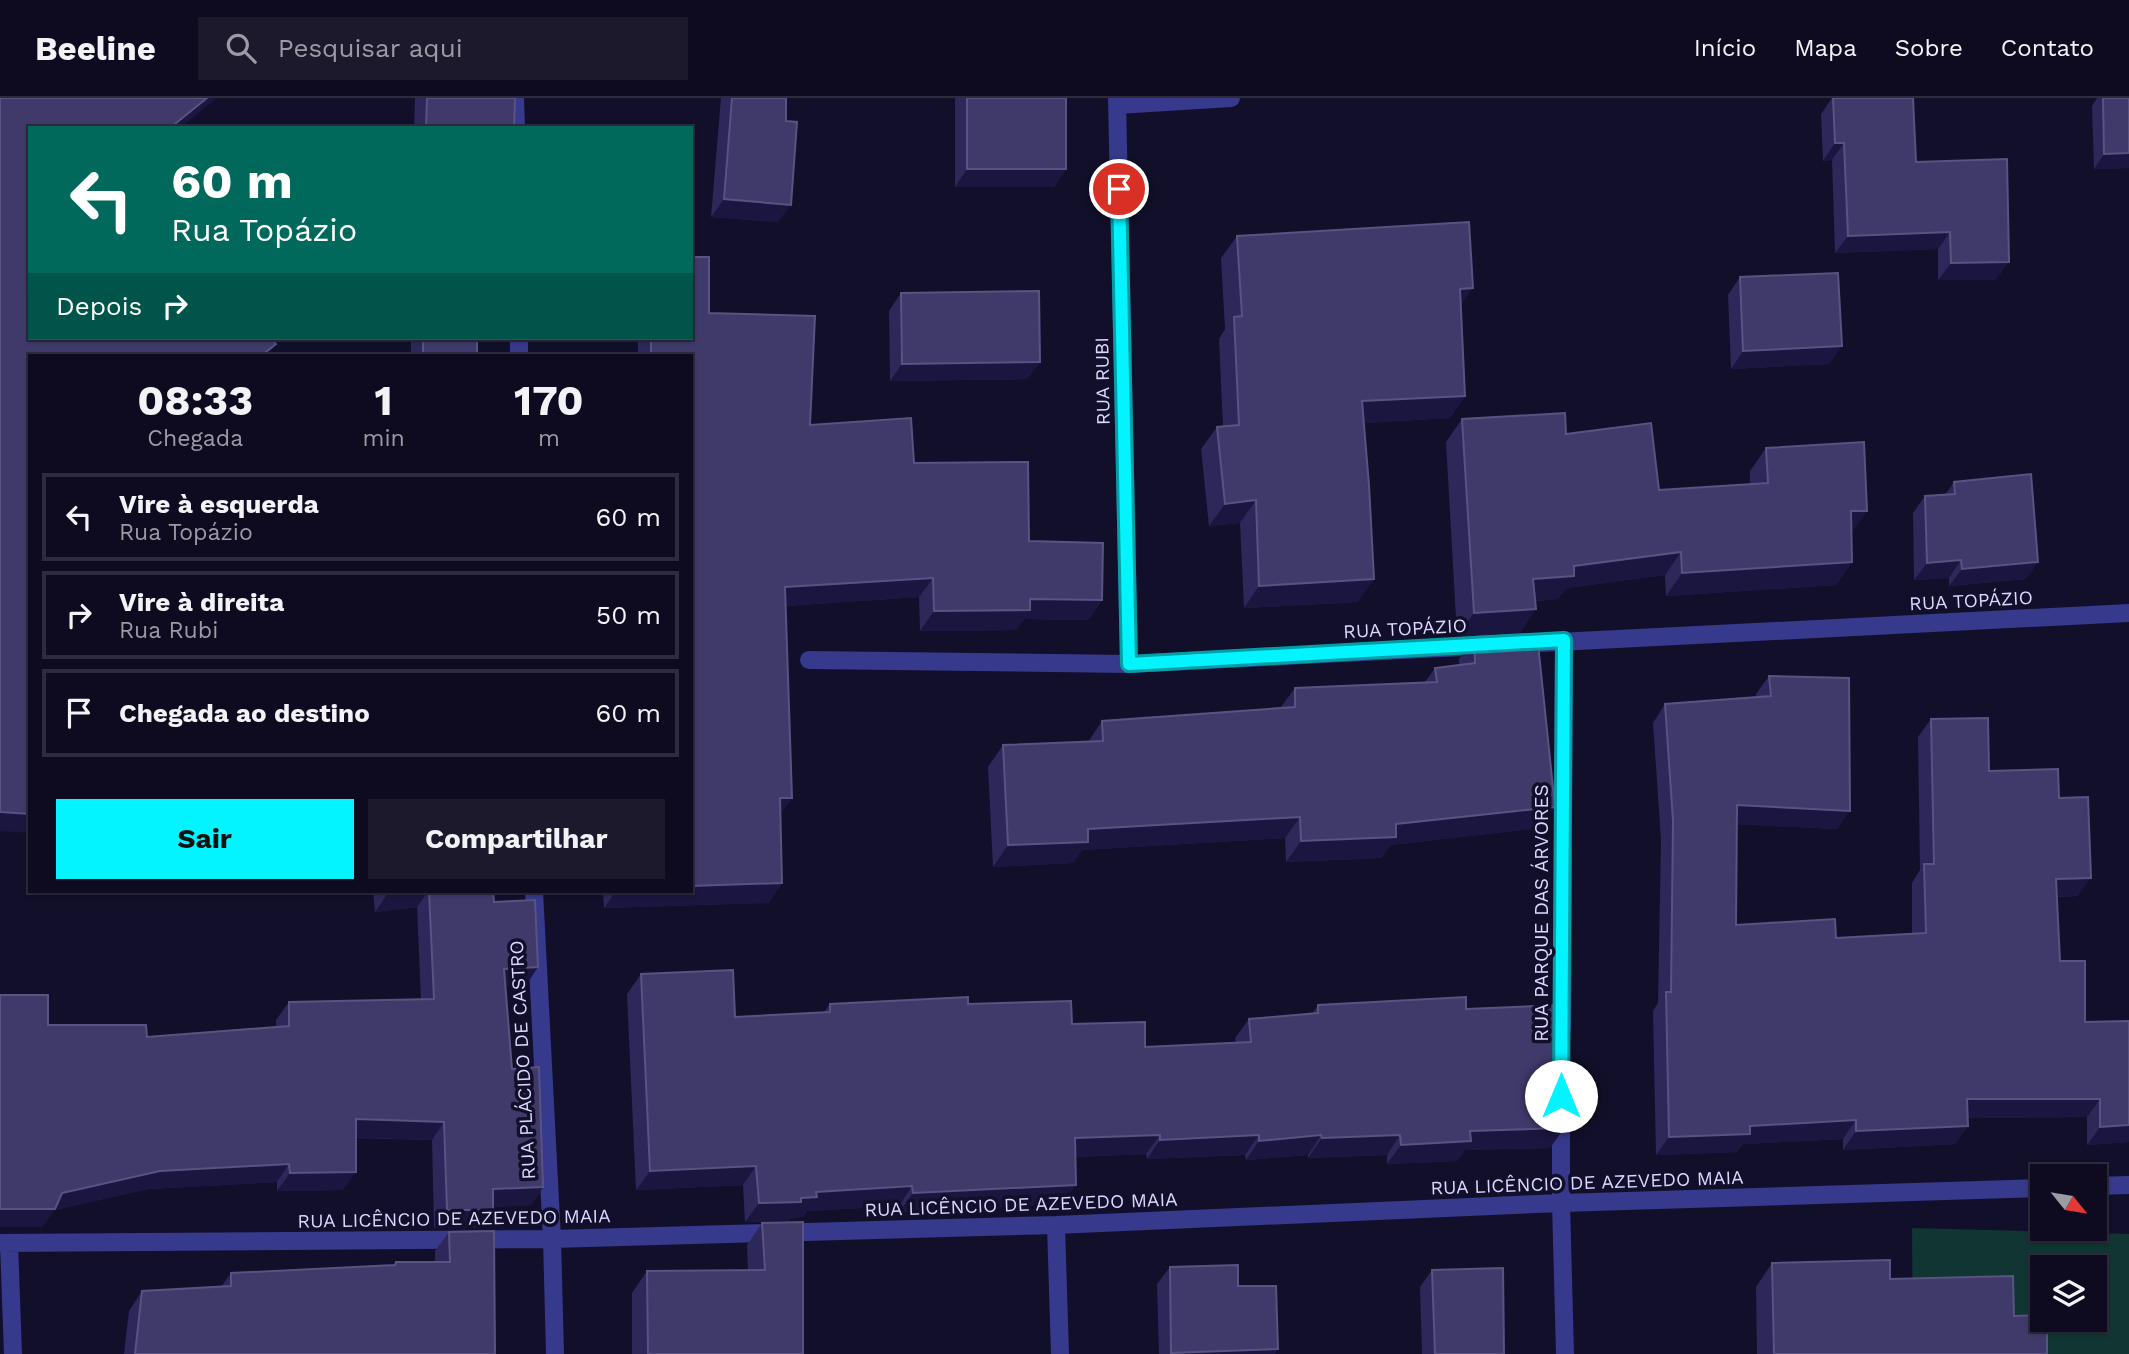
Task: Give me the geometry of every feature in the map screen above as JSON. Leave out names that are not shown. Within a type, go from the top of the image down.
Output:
[{"type":"street","points":[[515,98],[516,126]]},
{"type":"street","points":[[1117,102],[1231,98]]},
{"type":"street","name":"RUA RUBI","points":[[1117,102],[1129,664]]},
{"type":"street","name":"RUA TOPÁZIO","points":[[809,660],[1129,664],[2129,613]]},
{"type":"street","name":"RUA PARQUE DAS ÁRVORES","points":[[1562,1052],[1564,640]]},
{"type":"street","name":"RUA PLÁCIDO DE CASTRO","points":[[534,893],[552,1238],[555,1354]]},
{"type":"street","points":[[1561,1093],[1565,1354]]},
{"type":"street","points":[[2107,1186],[2129,1185]]},
{"type":"street","name":"RUA LICÊNCIO DE AZEVEDO MAIA","points":[[4,1243],[552,1238],[1056,1225],[1561,1203],[2030,1188]]},
{"type":"street","points":[[1056,1225],[1060,1354]]},
{"type":"street","points":[[4,1243],[13,1354]]},
{"type":"green space","points":[[1912,1228],[2030,1231],[2030,1241],[2107,1241],[2107,1233],[2129,1234],[2129,1354],[1913,1354]]},
{"type":"building","points":[[0,98],[207,98],[172,126],[28,126],[28,340],[273,340],[276,344],[263,354],[28,354],[28,814],[0,812]]},
{"type":"building","points":[[427,98],[515,98],[514,126],[426,126]]},
{"type":"building","points":[[732,98],[786,98],[786,121],[797,122],[791,205],[724,199]]},
{"type":"building","points":[[967,98],[1066,98],[1066,169],[967,169]]},
{"type":"building","points":[[1833,98],[1913,98],[1916,162],[2007,159],[2009,262],[1951,263],[1950,232],[1848,236],[1844,143],[1835,143]]},
{"type":"building","points":[[2103,98],[2129,98],[2129,153],[2104,154]]},
{"type":"building","points":[[1469,222],[1473,288],[1460,289],[1465,396],[1362,401],[1374,579],[1259,586],[1256,500],[1225,504],[1217,427],[1239,425],[1234,317],[1242,316],[1237,236]]},
{"type":"building","points":[[693,257],[709,257],[709,313],[815,316],[810,425],[911,418],[914,463],[1028,462],[1029,541],[1103,543],[1102,600],[1030,599],[1030,610],[934,611],[933,578],[785,587],[792,798],[780,798],[782,883],[693,886],[693,354],[651,354],[651,340],[693,340]]},
{"type":"building","points":[[1838,273],[1842,346],[1743,351],[1740,277]]},
{"type":"building","points":[[1039,291],[1040,362],[902,364],[901,293]]},
{"type":"building","points":[[423,340],[477,340],[477,354],[423,354]]},
{"type":"building","points":[[1565,413],[1566,434],[1651,423],[1659,490],[1768,483],[1766,448],[1864,442],[1867,511],[1851,511],[1852,562],[1682,573],[1681,552],[1574,566],[1574,576],[1533,579],[1536,609],[1474,613],[1462,419]]},
{"type":"building","points":[[2031,474],[2038,562],[1962,569],[1961,560],[1927,563],[1925,496],[1955,494],[1954,482]]},
{"type":"building","points":[[1537,634],[1555,807],[1396,824],[1396,837],[1301,841],[1300,817],[1088,829],[1088,842],[1008,845],[1003,745],[1103,741],[1102,721],[1295,707],[1295,688],[1437,682],[1435,668],[1475,663],[1474,637]]},
{"type":"building","points":[[1769,676],[1849,678],[1850,811],[1737,805],[1736,925],[1835,919],[1836,938],[1926,933],[1924,864],[1934,864],[1931,719],[1988,718],[1989,771],[2058,769],[2059,798],[2088,797],[2091,878],[2056,879],[2060,961],[2085,961],[2085,1022],[2129,1021],[2129,1125],[2100,1127],[2100,1099],[1967,1099],[1968,1126],[1856,1131],[1856,1120],[1750,1126],[1750,1134],[1669,1137],[1666,992],[1671,992],[1673,821],[1665,704],[1771,696]]},
{"type":"building","points":[[429,893],[493,893],[494,902],[535,900],[538,967],[504,969],[512,1069],[539,1067],[543,1187],[493,1189],[493,1210],[447,1210],[444,1122],[356,1119],[356,1172],[290,1173],[289,1164],[160,1171],[62,1193],[55,1209],[0,1209],[0,995],[48,995],[48,1025],[146,1025],[147,1037],[289,1026],[289,1002],[434,999]]},
{"type":"building","points":[[733,970],[735,1017],[830,1012],[830,1004],[968,997],[968,1004],[1071,1001],[1072,1024],[1145,1022],[1145,1047],[1251,1042],[1249,1019],[1318,1013],[1318,1005],[1466,997],[1466,1009],[1563,1005],[1564,1128],[1470,1131],[1471,1141],[1401,1145],[1400,1135],[1322,1138],[1321,1135],[1259,1141],[1259,1135],[1160,1140],[1160,1135],[1075,1138],[1076,1185],[913,1193],[912,1186],[816,1192],[817,1197],[801,1198],[801,1202],[759,1203],[756,1166],[650,1171],[641,974]]},
{"type":"building","points":[[803,1222],[803,1354],[648,1354],[647,1271],[765,1270],[762,1223]]},
{"type":"building","points":[[494,1231],[495,1354],[135,1354],[142,1291],[231,1286],[231,1273],[395,1265],[396,1262],[450,1262],[449,1232]]},
{"type":"building","points":[[1890,1260],[1890,1279],[2013,1276],[2014,1316],[2030,1315],[2030,1332],[2047,1332],[2047,1354],[1774,1354],[1772,1263]]},
{"type":"building","points":[[1238,1265],[1238,1286],[1276,1286],[1278,1349],[1171,1353],[1170,1267]]},
{"type":"building","points":[[1503,1268],[1504,1354],[1435,1354],[1432,1270]]},
{"type":"route","points":[[1119,189],[1129,664],[1564,640],[1561,1096]]}]
